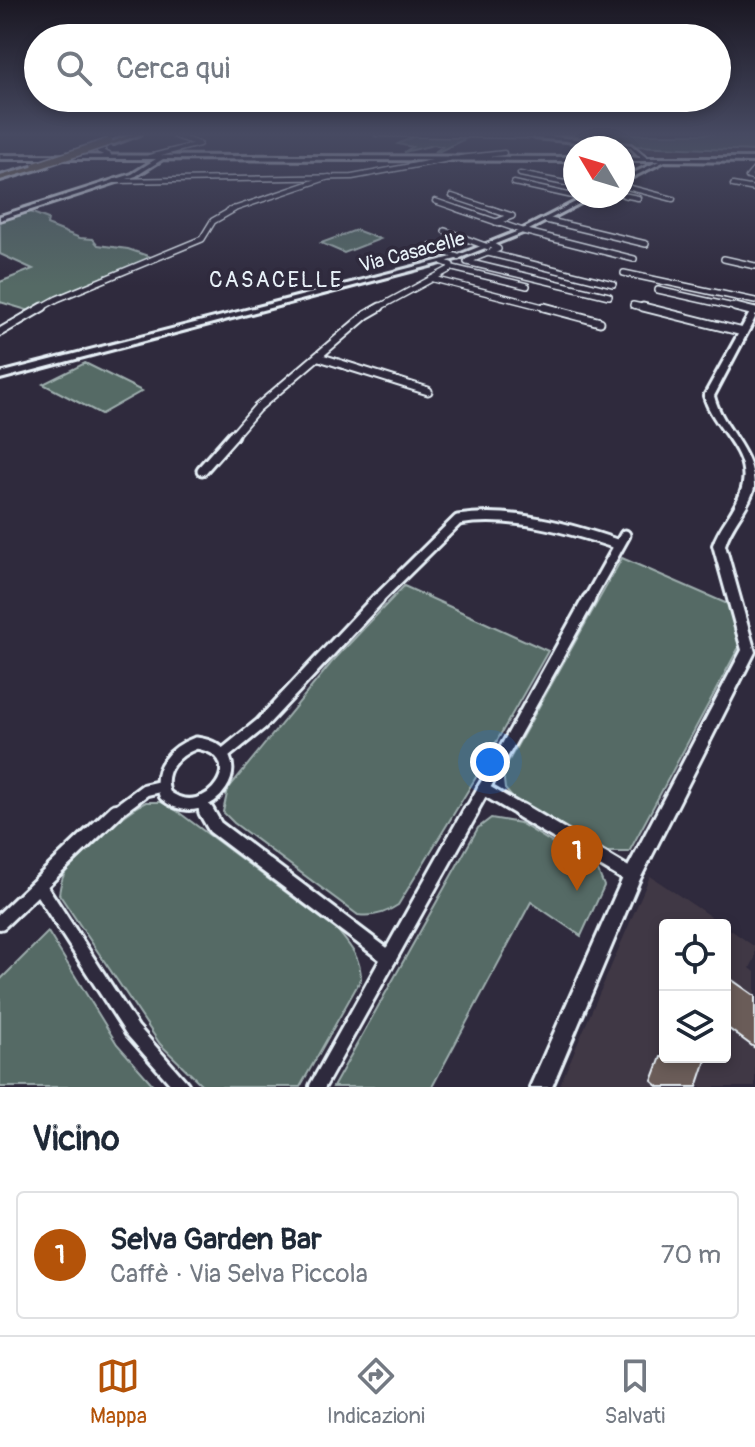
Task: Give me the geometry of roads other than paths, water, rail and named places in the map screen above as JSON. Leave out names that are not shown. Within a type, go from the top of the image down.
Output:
[{"type":"street","points":[[0,218],[103,185]]},
{"type":"street","points":[[0,332],[57,299],[202,239],[213,221],[225,212],[306,185]]},
{"type":"street","points":[[523,185],[563,192]]},
{"type":"street","points":[[733,185],[755,189]]},
{"type":"street","points":[[635,187],[673,199]]},
{"type":"street","points":[[452,196],[512,216],[496,222]]},
{"type":"street","points":[[435,201],[523,231],[634,259]]},
{"type":"street","name":"Via Casacelle","points":[[0,376],[443,262],[489,248],[568,208]]},
{"type":"street","points":[[546,220],[646,244]]},
{"type":"street","points":[[445,231],[489,248],[613,284]]},
{"type":"street","points":[[443,240],[457,235]]},
{"type":"street","points":[[431,247],[458,257]]},
{"type":"street","points":[[202,470],[257,408],[366,315],[489,248]]},
{"type":"street","points":[[724,259],[755,266]]},
{"type":"street","points":[[443,262],[452,268],[527,286]]},
{"type":"street","points":[[467,262],[609,296]]},
{"type":"street","points":[[624,273],[755,301]]},
{"type":"street","points":[[434,279],[600,322]]},
{"type":"street","points":[[541,1087],[632,877],[752,651],[719,545],[752,480],[745,454],[716,414],[709,396],[755,312],[658,290]]},
{"type":"street","points":[[633,305],[743,332]]},
{"type":"street","points":[[319,357],[428,391]]},
{"type":"street","points":[[224,754],[261,724],[339,638],[458,520],[480,516],[622,540],[317,1087]]},
{"type":"street","points":[[209,743],[224,754],[228,770],[224,783],[213,796],[186,805],[167,796],[162,786],[166,762],[183,747],[209,743]]},
{"type":"street","points":[[0,922],[125,803],[145,790],[162,786]]},
{"type":"street","points":[[483,789],[632,877]]},
{"type":"street","points":[[201,802],[215,827],[389,958]]},
{"type":"street","points":[[39,886],[132,1030],[182,1087]]},
{"type":"place","name":"Selva Garden Bar","points":[[577,891]]},
{"type":"district","name":"CASACELLE","points":[[276,280]]}]
